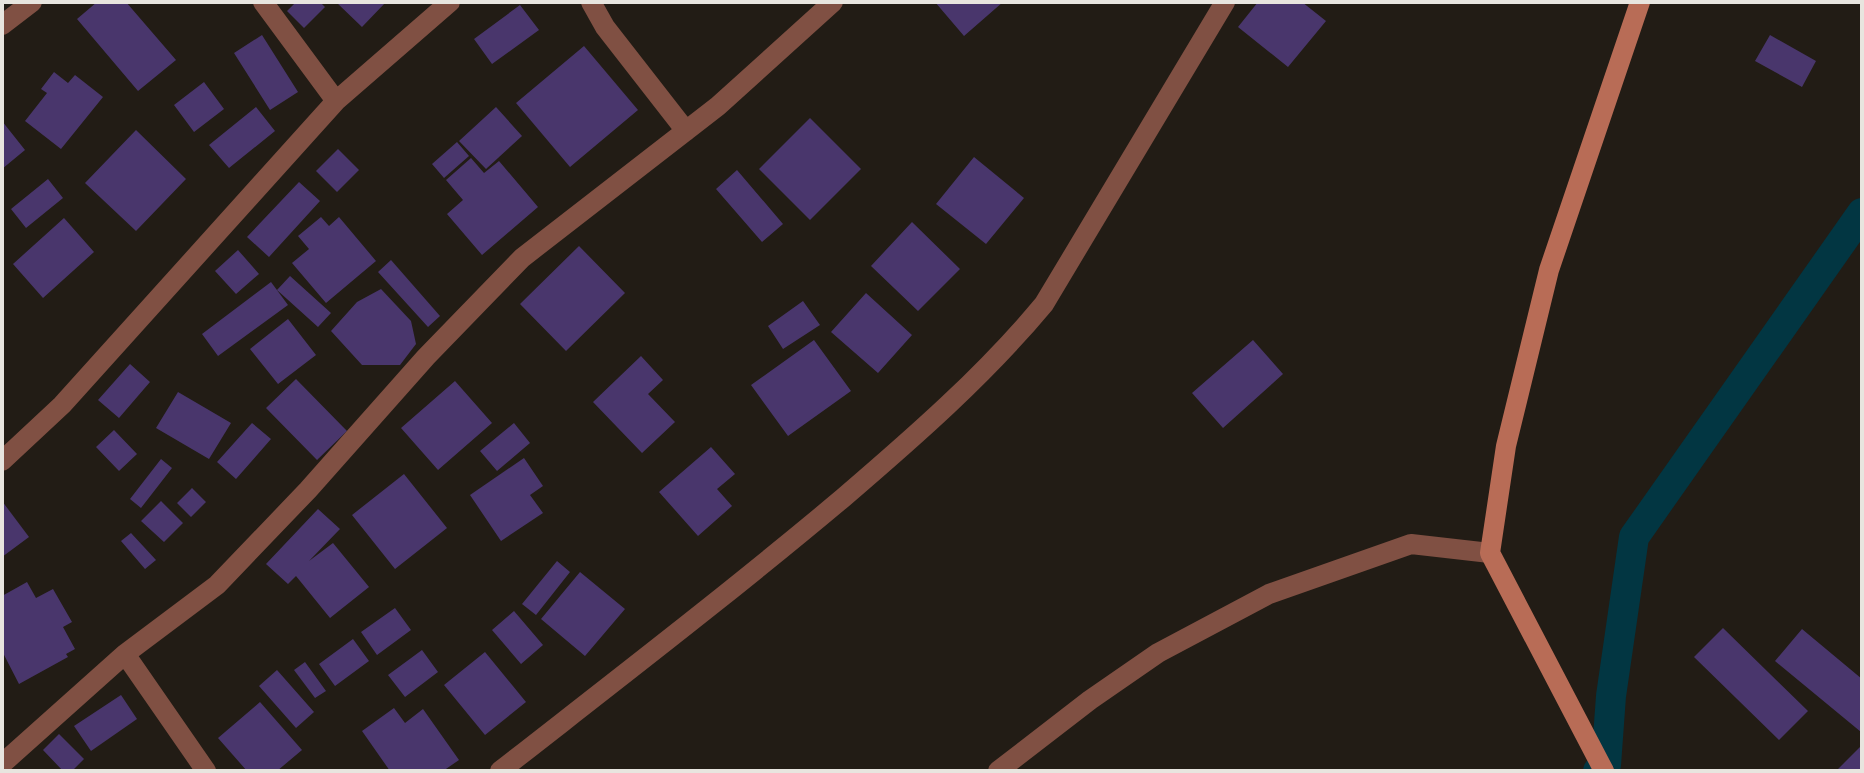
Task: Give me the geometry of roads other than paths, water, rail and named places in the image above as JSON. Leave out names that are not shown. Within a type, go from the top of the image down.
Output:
[{"type":"main road","points":[[1604,771],[1490,553],[1506,446],[1549,270],[1640,2]]},
{"type":"street","points":[[2,25],[32,2]]},
{"type":"street","points":[[263,2],[336,101]]},
{"type":"street","points":[[2,461],[62,405],[336,101],[450,2]]},
{"type":"street","points":[[591,2],[605,27],[686,131]]},
{"type":"street","points":[[2,764],[125,654],[217,585],[308,490],[426,357],[522,258],[686,131],[833,2]]},
{"type":"street","points":[[500,771],[753,574],[926,427],[1010,345],[1044,304],[1225,2]]},
{"type":"street","points":[[998,771],[1090,700],[1158,653],[1269,594],[1411,544],[1490,553]]},
{"type":"street","points":[[125,654],[206,771]]},
{"type":"waterway","points":[[1598,771],[1606,765],[1611,696],[1634,537],[1862,213]]}]
